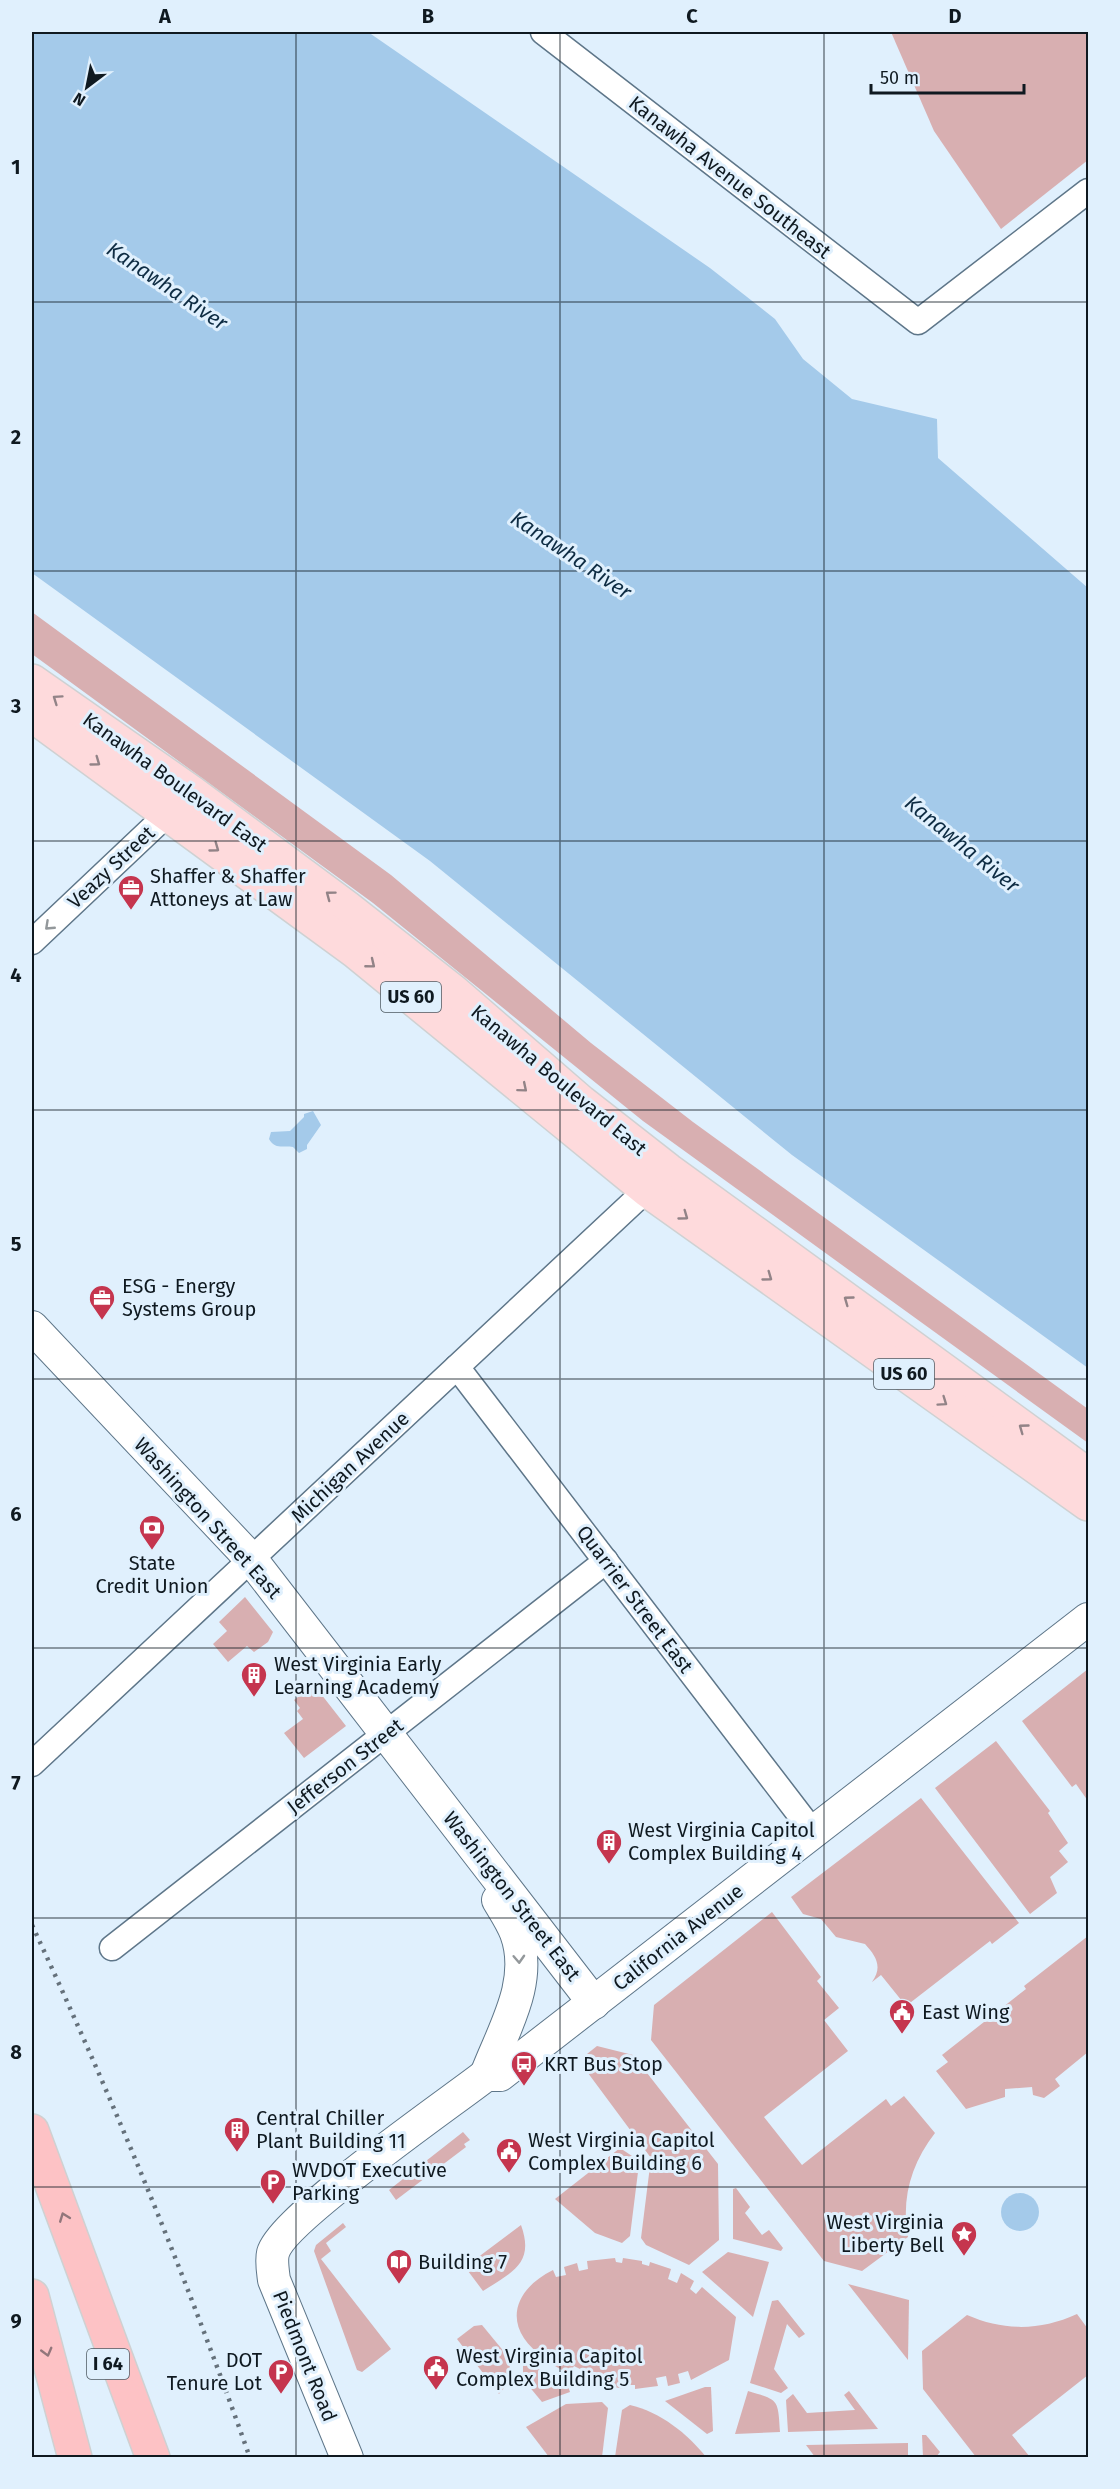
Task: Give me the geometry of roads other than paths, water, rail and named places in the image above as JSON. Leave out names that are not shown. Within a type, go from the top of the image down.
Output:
[{"type":"highway","name":"I 64","points":[[32,2131],[85,2271],[130,2457]]},
{"type":"highway","points":[[85,2271],[153,2457]]},
{"type":"highway","points":[[32,2296],[75,2457]]},
{"type":"main road","name":"Kanawha Boulevard East","points":[[32,681],[191,792],[445,985],[581,1102],[658,1180],[1089,1475]]},
{"type":"main road","name":"Kanawha Boulevard East","points":[[32,715],[356,952],[1089,1504]]},
{"type":"street","name":"Kanawha Avenue Southeast","points":[[543,32],[918,321],[1089,191]]},
{"type":"street","name":"Veazy Street","points":[[32,942],[191,792]]},
{"type":"street","name":"Michigan Avenue","points":[[32,1764],[658,1180]]},
{"type":"street","name":"Washington Street East","points":[[32,1327],[251,1559],[594,2003]]},
{"type":"street","name":"Quarrier Street East","points":[[457,1367],[813,1832]]},
{"type":"street","name":"Jefferson Street","points":[[112,1948],[606,1562]]},
{"type":"street","name":"California Avenue","points":[[273,2253],[285,2233],[300,2218],[486,2075],[500,2075],[1089,1619]]},
{"type":"street","points":[[486,2075],[512,2017],[520,1960],[516,1933],[495,1894],[488,1865]]},
{"type":"street","name":"Piedmont Road","points":[[273,2253],[274,2280],[281,2303],[347,2457]]},
{"type":"water","name":"Kanawha River","points":[[32,32],[368,32],[710,268],[775,319],[803,359],[852,399],[937,419],[938,458],[1088,588],[1088,1368],[792,1155],[430,861],[32,573]]},
{"type":"water","points":[[313,1111],[321,1125],[307,1145],[307,1149],[299,1153],[293,1147],[277,1146],[271,1142],[269,1139],[271,1132],[290,1131],[304,1117],[304,1114]]},
{"type":"water","points":[[1020,2193],[1027,2194],[1033,2199],[1038,2205],[1038,2219],[1033,2225],[1027,2230],[1020,2231],[1013,2230],[1007,2225],[1002,2219],[1001,2212],[1002,2205],[1007,2199],[1013,2194]]},
{"type":"railway","points":[[32,1925],[147,2188],[226,2390],[250,2458]]},
{"type":"place","name":"Shaffer & Shaffer Attoneys at Law","points":[[131,911]]},
{"type":"place","name":"ESG - Energy Systems Group","points":[[102,1321]]},
{"type":"place","name":"State Credit Union","points":[[152,1551]]},
{"type":"place","name":"West Virginia Early Learning Academy","points":[[254,1698]]},
{"type":"place","name":"West Virginia Capitol Complex Building 4","points":[[609,1865]]},
{"type":"place","name":"East Wing","points":[[902,2035]]},
{"type":"place","name":"KRT Bus Stop","points":[[524,2087]]},
{"type":"place","name":"Central Chiller Plant Building 11","points":[[237,2153]]},
{"type":"place","name":"West Virginia Capitol Complex Building 6","points":[[509,2174]]},
{"type":"place","name":"WVDOT Executive Parking","points":[[273,2205]]},
{"type":"place","name":"West Virginia Liberty Bell","points":[[964,2257]]},
{"type":"place","name":"Building 7","points":[[399,2285]]},
{"type":"place","name":"West Virginia Capitol Complex Building 5","points":[[436,2391]]},
{"type":"place","name":"DOT Tenure Lot","points":[[281,2395]]}]
